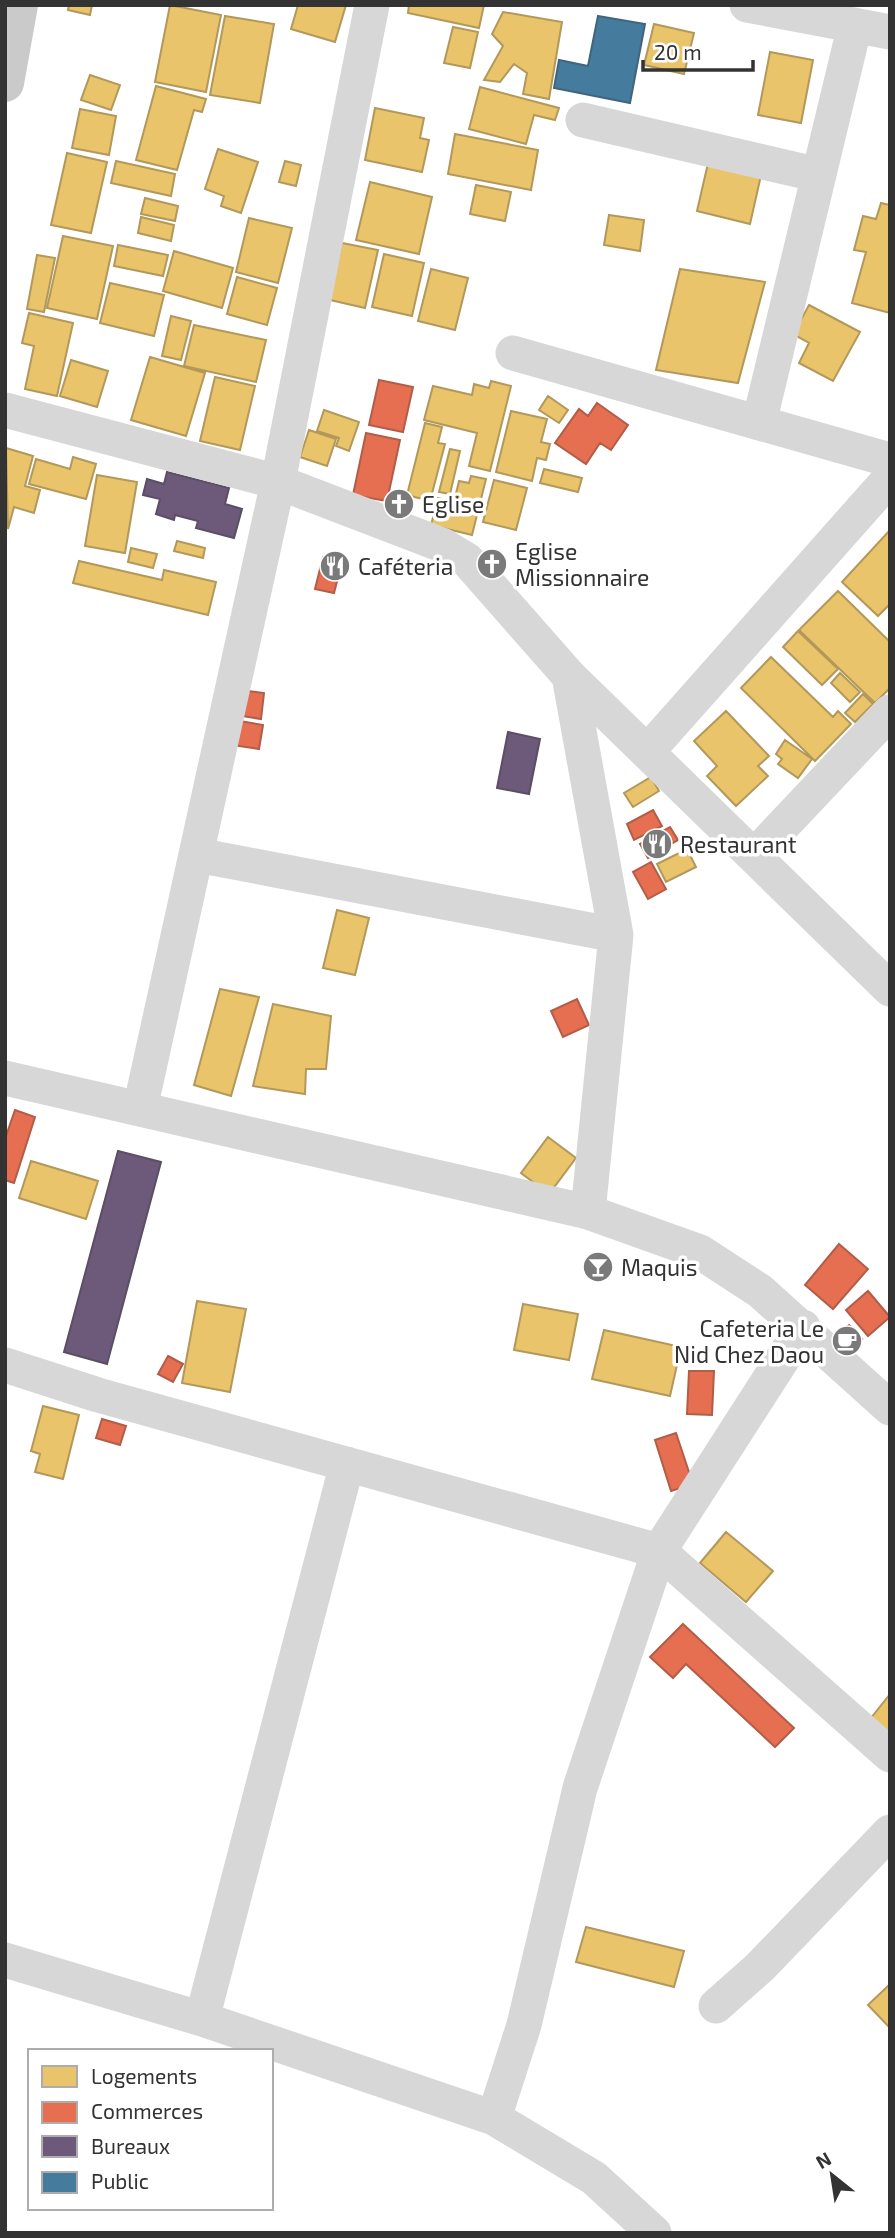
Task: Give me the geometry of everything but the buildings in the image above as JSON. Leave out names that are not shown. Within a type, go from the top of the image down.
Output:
[{"type":"main road","points":[[5,83],[19,5]]},
{"type":"street","points":[[140,1110],[278,482],[372,5]]},
{"type":"street","points":[[747,5],[890,32]]},
{"type":"street","points":[[759,423],[855,25]]},
{"type":"street","points":[[583,120],[819,175]]},
{"type":"street","points":[[513,354],[890,460]]},
{"type":"street","points":[[5,410],[278,482],[442,545],[467,560],[569,676],[890,989]]},
{"type":"street","points":[[648,752],[890,478]]},
{"type":"street","points":[[569,676],[616,935],[588,1212]]},
{"type":"street","points":[[754,856],[890,712]]},
{"type":"street","points":[[197,855],[616,935]]},
{"type":"street","points":[[5,1078],[588,1212],[700,1252],[760,1291],[890,1408]]},
{"type":"street","points":[[494,2118],[524,2025],[580,1787],[659,1551],[803,1327]]},
{"type":"street","points":[[5,1365],[98,1395],[659,1551],[890,1755]]},
{"type":"street","points":[[202,2019],[347,1464]]},
{"type":"street","points":[[716,2006],[760,1967],[890,1832]]},
{"type":"street","points":[[5,1960],[202,2019],[494,2118],[594,2178],[654,2233]]},
{"type":"place","name":"Eglise","points":[[399,504]]},
{"type":"place","name":"Eglise Missionnaire","points":[[492,564]]},
{"type":"place","name":"Caféteria","points":[[335,566]]},
{"type":"place","name":"Restaurant","points":[[657,844]]},
{"type":"place","name":"Maquis","points":[[598,1267]]},
{"type":"place","name":"Cafeteria Le Nid Chez Daou","points":[[847,1341]]}]
